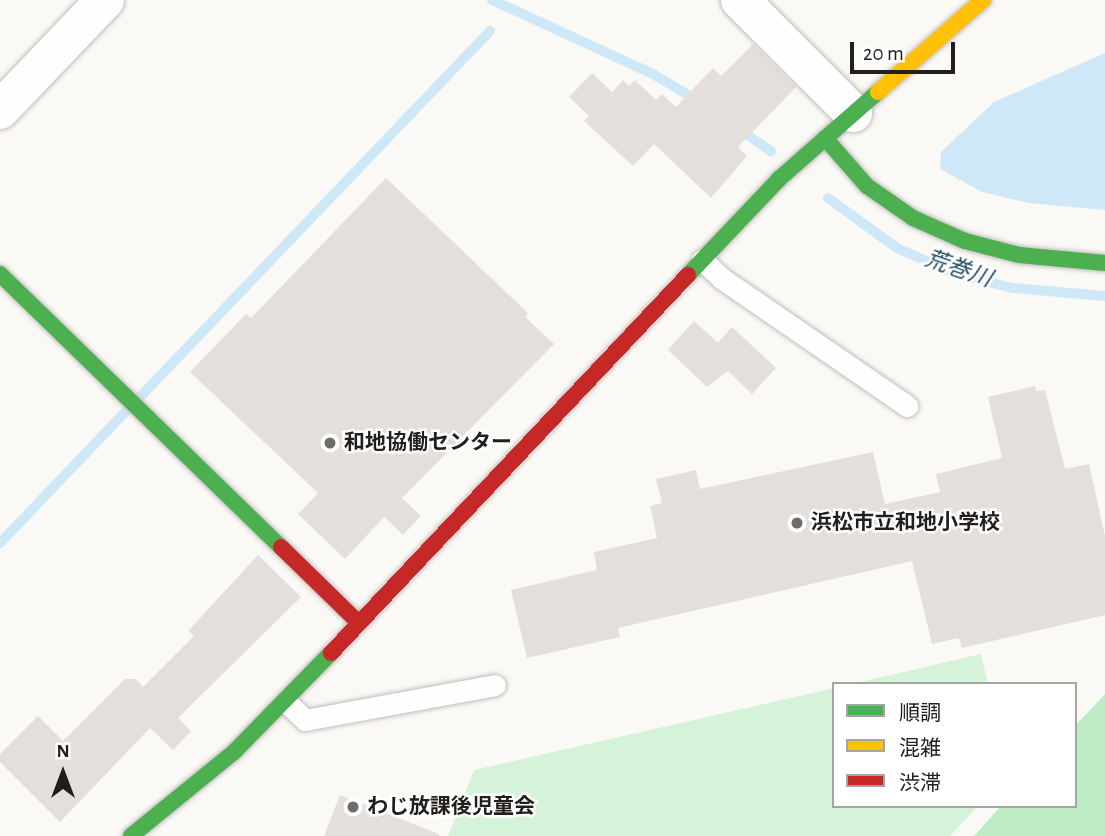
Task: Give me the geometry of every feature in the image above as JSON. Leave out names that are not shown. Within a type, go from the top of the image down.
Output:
[{"type":"street","points":[[0,110],[105,0]]},
{"type":"street","points":[[740,0],[853,113]]},
{"type":"street","points":[[131,836],[234,752],[286,702],[702,260],[825,138],[983,0]]},
{"type":"street","points":[[825,138],[867,186],[913,218],[954,237],[1019,254],[1105,262]]},
{"type":"street","points":[[0,274],[359,624]]},
{"type":"lane","points":[[702,260],[721,278],[907,406]]},
{"type":"lane","points":[[286,702],[305,720],[495,685]]},
{"type":"green space","points":[[981,654],[988,682],[861,682]]},
{"type":"green space","points":[[832,688],[832,808],[976,808],[950,836],[448,836],[474,770]]},
{"type":"green space","points":[[1105,694],[1105,836],[974,836],[999,808],[1077,808],[1077,724]]},
{"type":"water","points":[[1105,53],[1105,210],[1029,203],[982,192],[940,169],[941,152],[994,102]]},
{"type":"building","points":[[753,44],[796,87],[738,147],[747,156],[711,198],[654,144],[633,166],[584,121],[589,116],[569,97],[592,73],[612,92],[623,80],[629,86],[635,80],[656,100],[662,94],[676,107],[713,68],[721,76]]},
{"type":"building","points":[[386,178],[528,313],[525,317],[554,344],[402,498],[421,516],[403,535],[384,517],[345,559],[298,514],[318,493],[190,372],[246,314],[251,318]]},
{"type":"building","points":[[694,321],[718,343],[732,327],[776,368],[752,394],[728,371],[707,387],[668,350]]},
{"type":"building","points":[[1035,386],[1036,391],[1045,390],[1065,469],[1089,464],[1105,536],[1105,615],[962,648],[959,638],[932,644],[912,561],[618,628],[620,637],[527,658],[511,590],[597,570],[594,552],[657,538],[650,506],[662,503],[656,479],[696,470],[700,489],[873,452],[885,504],[940,492],[936,474],[1002,458],[988,397]]},
{"type":"building","points":[[258,555],[301,597],[178,718],[191,731],[173,750],[150,728],[60,822],[0,762],[0,754],[38,716],[63,741],[125,679],[136,679],[143,687],[194,636],[188,631]]},
{"type":"building","name":"わじ放課後児童会","points":[[340,795],[439,834],[439,836],[324,836]]},
{"type":"waterway","points":[[492,0],[653,74],[700,102]]},
{"type":"waterway","points":[[139,398],[490,31]]},
{"type":"waterway","points":[[739,129],[771,151]]},
{"type":"waterway","name":"荒巻川","points":[[828,198],[897,248],[954,273],[1012,288],[1105,296]]},
{"type":"waterway","points":[[0,543],[128,409]]},
{"type":"traffic: fast","points":[[688,275],[779,179],[878,92]]},
{"type":"traffic: fast","points":[[825,138],[867,186],[913,218],[965,241],[1019,255],[1105,263]]},
{"type":"traffic: fast","points":[[0,274],[281,547]]},
{"type":"traffic: fast","points":[[131,836],[234,752],[331,653]]},
{"type":"traffic: slow","points":[[878,92],[983,0]]},
{"type":"traffic: jam","points":[[331,653],[688,275]]},
{"type":"traffic: jam","points":[[281,547],[359,623]]},
{"type":"place","name":"和地協働センター","points":[[330,443]]},
{"type":"place","name":"浜松市立和地小学校","points":[[797,523]]},
{"type":"place","name":"わじ放課後児童会","points":[[353,807]]}]
